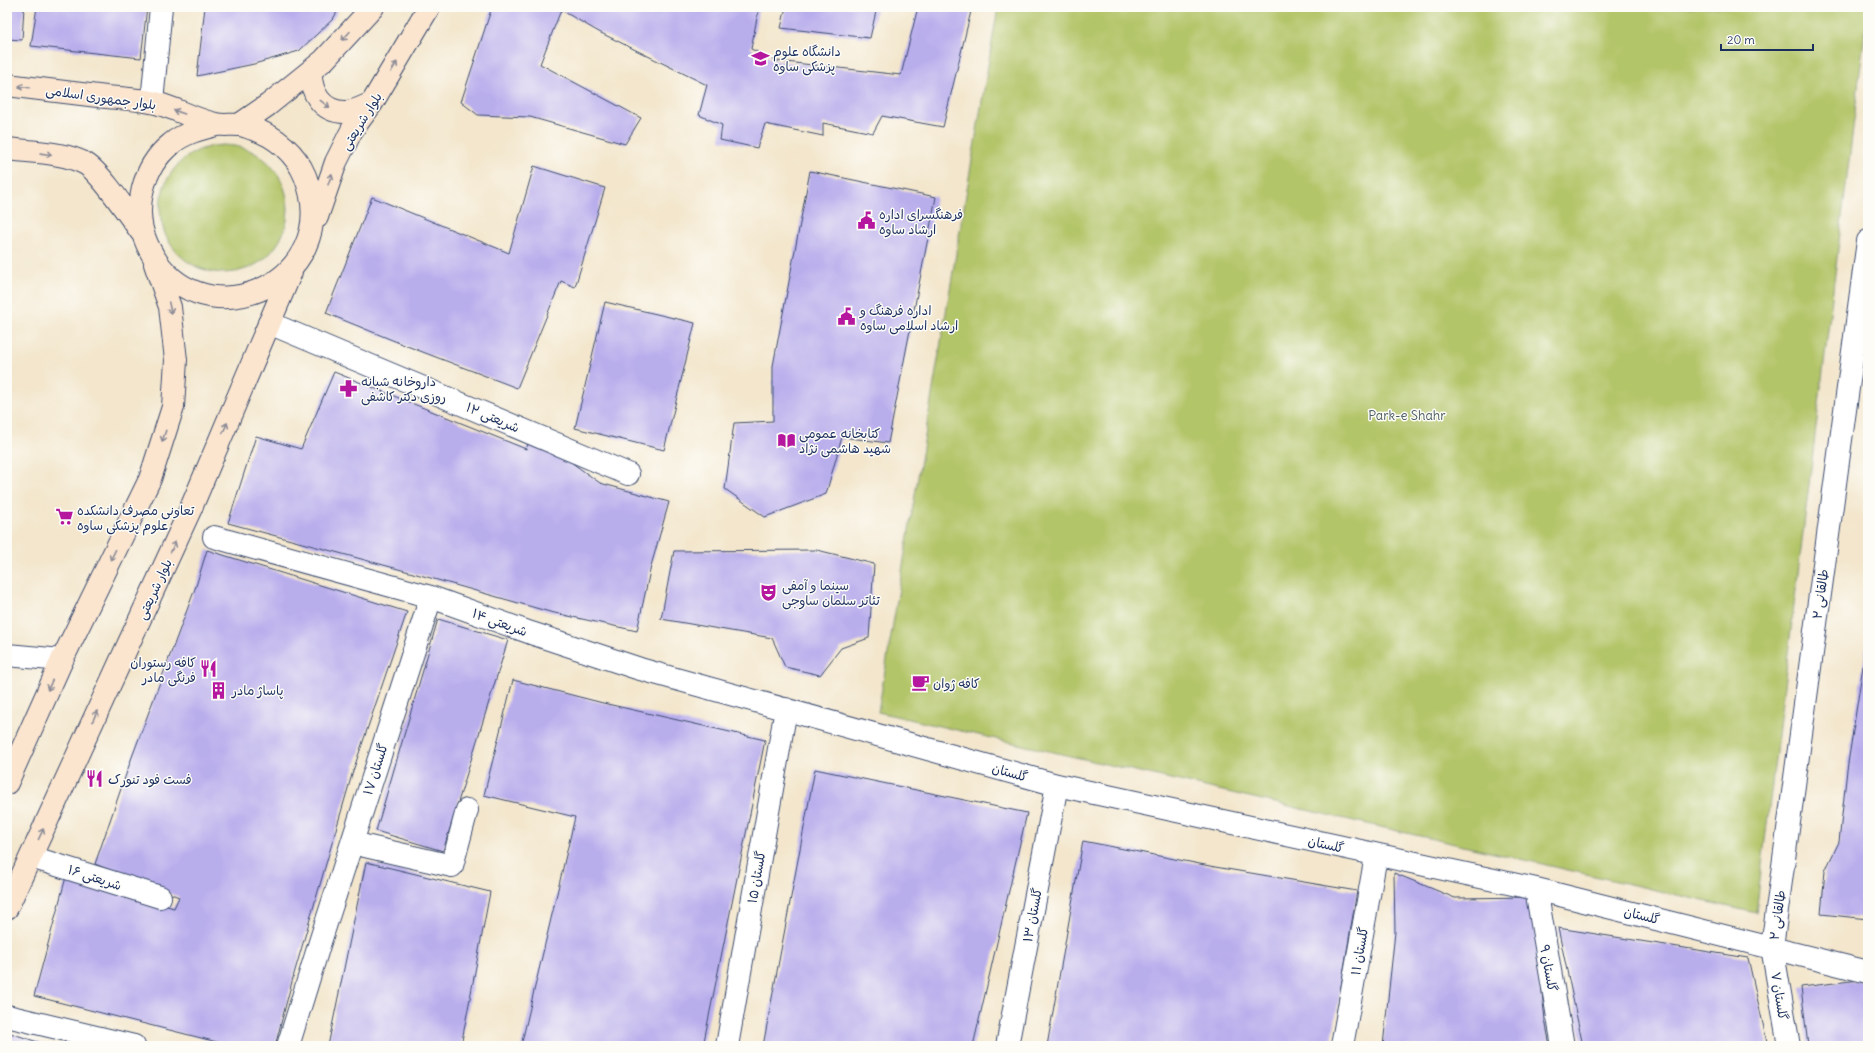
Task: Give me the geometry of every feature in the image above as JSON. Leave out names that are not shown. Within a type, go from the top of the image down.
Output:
[{"type":"main road","points":[[239,125],[268,105],[324,60],[372,7]]},
{"type":"main road","name":"بلوار شریعتی","points":[[308,242],[336,162],[352,130],[372,103],[429,7]]},
{"type":"main road","points":[[311,71],[313,90],[326,106],[334,110],[344,112],[372,103]]},
{"type":"main road","name":"بلوار جمهوری اسلامی","points":[[7,85],[152,102],[216,125]]},
{"type":"main road","points":[[142,234],[140,208],[144,184],[154,162],[171,144],[192,131],[216,125],[239,125],[264,132],[285,147],[302,167],[311,191],[313,217],[308,242],[294,267],[273,285],[248,296],[221,298],[194,292],[171,278],[153,258]]},
{"type":"main road","points":[[7,149],[70,158],[86,165],[100,177],[142,234],[153,258],[170,307],[176,360],[173,407],[150,479],[62,660],[7,783]]},
{"type":"main road","name":"بلوار شریعتی","points":[[7,908],[191,508],[294,267]]},
{"type":"street","points":[[152,102],[161,7]]},
{"type":"street","name":"طالقانی ۲","points":[[1772,947],[1868,241]]},
{"type":"street","name":"شریعتی ۱۲","points":[[269,323],[628,474]]},
{"type":"street","name":"شریعتی ۱۴","points":[[214,537],[431,597],[531,633],[640,668],[786,709]]},
{"type":"street","name":"گلستان ۱۷","points":[[288,1046],[431,597]]},
{"type":"street","points":[[7,655],[62,660]]},
{"type":"street","name":"گلستان","points":[[786,709],[1057,784],[1376,856],[1536,889],[1868,972]]},
{"type":"street","name":"گلستان ۱۵","points":[[727,1046],[786,709]]},
{"type":"street","name":"گلستان ۱۳","points":[[1007,1046],[1057,784]]},
{"type":"street","points":[[352,843],[452,866],[467,810]]},
{"type":"street","name":"گلستان ۱۱","points":[[1342,1046],[1376,856]]},
{"type":"street","name":"شریعتی ۱۶","points":[[31,857],[160,897]]},
{"type":"street","name":"گلستان ۹","points":[[1536,889],[1563,1046]]},
{"type":"street","name":"گلستان ۷","points":[[1772,947],[1788,1046]]},
{"type":"street","points":[[7,1016],[134,1046]]},
{"type":"green space","name":"Park-e Shahr","points":[[998,7],[1868,7],[1756,913],[878,712]]},
{"type":"green space","points":[[224,145],[248,150],[269,164],[283,185],[288,209],[283,233],[269,254],[248,268],[224,273],[200,268],[179,254],[165,233],[160,209],[165,185],[179,164],[200,150]]},
{"type":"building","points":[[7,7],[24,7],[22,40],[7,39]]},
{"type":"building","points":[[37,7],[147,7],[141,58],[31,46]]},
{"type":"building","points":[[205,7],[340,7],[333,19],[299,51],[254,64],[197,76]]},
{"type":"building","points":[[492,7],[759,7],[751,49],[777,61],[901,75],[918,7],[972,7],[943,127],[882,116],[873,133],[823,123],[823,136],[765,124],[757,148],[720,140],[722,125],[699,115],[707,85],[599,32],[561,10],[540,64],[641,118],[625,144],[530,117],[478,115],[461,102]]},
{"type":"building","points":[[786,7],[877,7],[870,38],[781,28]]},
{"type":"building","points":[[534,166],[605,188],[575,287],[561,281],[517,388],[326,313],[372,197],[509,253]]},
{"type":"building","points":[[810,171],[936,197],[888,443],[842,437],[826,494],[765,517],[725,489],[734,423],[773,421],[773,366]]},
{"type":"building","points":[[605,302],[695,323],[664,450],[575,428]]},
{"type":"building","points":[[334,372],[526,449],[532,434],[600,483],[669,502],[651,566],[637,631],[550,612],[228,523],[256,436],[301,449]]},
{"type":"building","points":[[207,550],[407,612],[353,771],[294,974],[275,1046],[233,1046],[34,996],[66,877],[174,908],[179,897],[95,864],[132,757],[196,586]]},
{"type":"building","name":"سینما و آمفی تئاتر سلمان ساوجی","points":[[817,550],[874,564],[869,638],[841,648],[820,675],[785,667],[772,638],[661,619],[674,551]]},
{"type":"building","points":[[438,619],[508,640],[443,851],[376,831]]},
{"type":"building","points":[[1867,640],[1868,919],[1821,914],[1825,871],[1839,842],[1847,770]]},
{"type":"building","points":[[513,680],[603,703],[765,740],[703,1046],[521,1046],[575,817],[484,795]]},
{"type":"building","points":[[815,769],[1027,813],[973,1046],[763,1046]]},
{"type":"building","points":[[1083,841],[1215,867],[1357,891],[1331,1046],[1047,1046]]},
{"type":"building","points":[[366,862],[490,892],[461,1046],[328,1046]]},
{"type":"building","points":[[1394,873],[1455,898],[1536,897],[1536,931],[1545,1020],[1550,1046],[1383,1046],[1395,932]]},
{"type":"building","points":[[1558,928],[1748,958],[1768,1046],[1583,1046]]},
{"type":"building","points":[[1868,979],[1868,1046],[1808,1046],[1801,987]]},
{"type":"building","points":[[7,1032],[50,1046],[7,1046]]},
{"type":"place","name":"دانشگاه علوم پزشکی ساوه","points":[[760,58]]},
{"type":"place","name":"فرهنگسرای اداره ارشاد ساوه","points":[[866,221]]},
{"type":"place","name":"اداره فرهنگ و ارشاد اسلامی ساوه","points":[[847,317]]},
{"type":"place","name":"داروخانه شبانه روزی دکتر کاشفی","points":[[348,388]]},
{"type":"place","name":"کتابخانه عمومی شهید هاشمی نژاد","points":[[786,440]]},
{"type":"place","name":"تعاونی مصرف دانشکده علوم پزشکی ساوه","points":[[64,517]]},
{"type":"place","name":"سینما و آمفی تئاتر سلمان ساوجی","points":[[769,592]]},
{"type":"place","name":"کافه رستوران فرنگی مادر","points":[[209,669]]},
{"type":"place","name":"کافه ژوان","points":[[920,683]]},
{"type":"place","name":"پاساژ مادر","points":[[219,690]]},
{"type":"place","name":"فست فود تنورک","points":[[95,779]]}]
